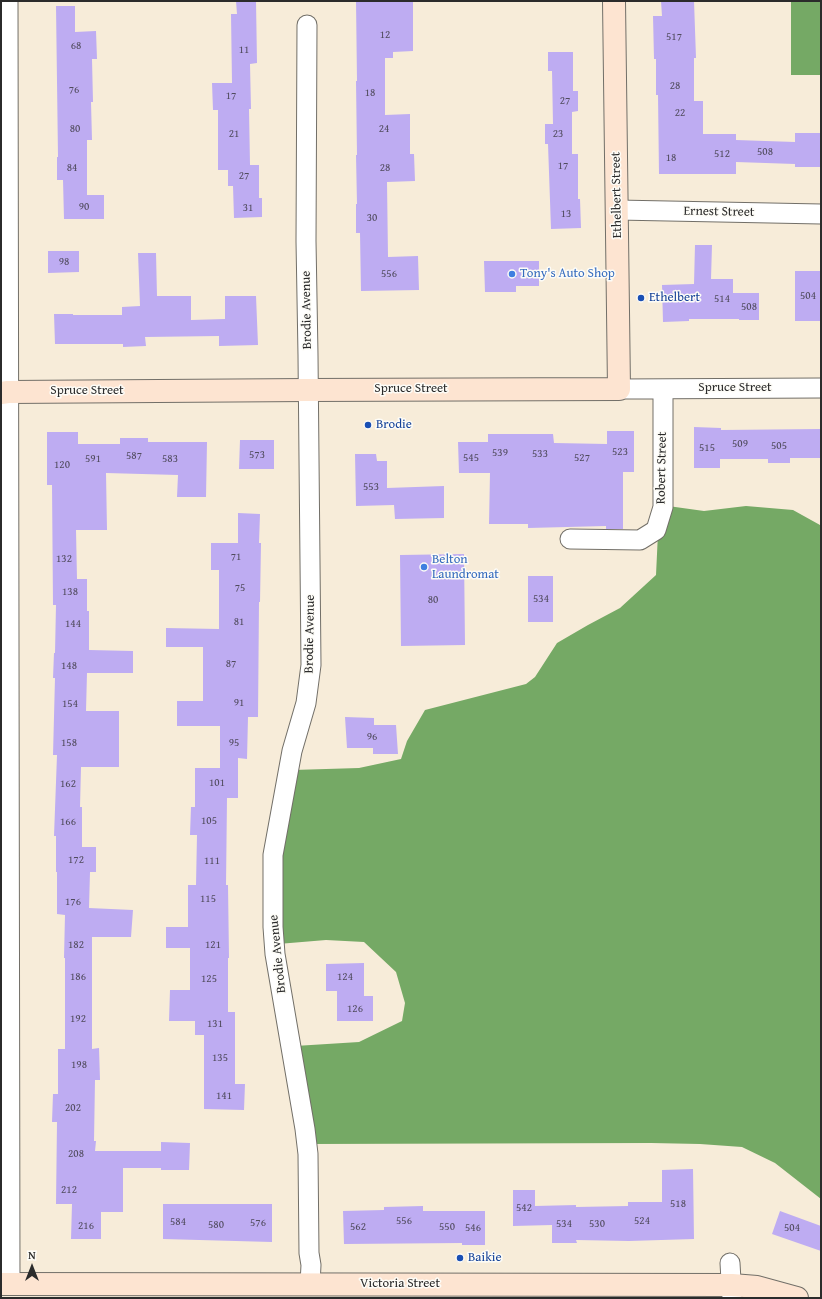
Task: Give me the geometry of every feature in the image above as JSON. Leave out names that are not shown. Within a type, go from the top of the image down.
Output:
[{"type":"street","points":[[5,1284],[5,393],[8,1]]},
{"type":"street","name":"Ethelbert Street","points":[[614,1],[619,389]]},
{"type":"street","name":"Brodie Avenue","points":[[307,25],[306,241],[311,665],[306,703],[292,751],[273,855],[273,927],[275,954],[305,1128],[308,1154],[309,1253],[311,1265],[310,1284]]},
{"type":"street","name":"Ernest Street","points":[[617,210],[821,214]]},
{"type":"street","name":"Spruce Street","points":[[5,393],[821,388]]},
{"type":"street","name":"Robert Street","points":[[570,539],[640,540],[656,530],[663,507],[663,389]]},
{"type":"street","points":[[730,1263],[732,1291]]},
{"type":"street","name":"Victoria Street","points":[[5,1284],[310,1284],[732,1291],[757,1287],[797,1298]]},
{"type":"green space","points":[[791,1],[821,1],[821,75],[791,75]]},
{"type":"green space","points":[[668,506],[704,511],[746,506],[793,510],[821,527],[821,1199],[775,1163],[742,1147],[651,1143],[311,1144],[295,1046],[359,1042],[402,1021],[405,1003],[396,972],[364,942],[326,940],[278,944],[275,856],[293,770],[359,768],[401,759],[407,741],[425,710],[526,684],[535,677],[557,643],[620,608],[656,575],[658,533]]},
{"type":"building","points":[[236,1],[256,1],[257,63],[250,64],[250,165],[259,165],[259,198],[262,198],[262,217],[234,218],[233,186],[228,186],[228,170],[218,170],[218,110],[213,110],[212,83],[232,83],[231,14],[237,14]]},
{"type":"building","points":[[356,1],[413,1],[413,51],[393,52],[393,58],[385,58],[385,115],[410,114],[410,154],[414,154],[415,181],[387,182],[388,257],[418,256],[419,290],[361,291],[360,233],[356,233]]},
{"type":"building","points":[[661,1],[694,1],[696,58],[694,58],[694,101],[703,101],[703,134],[736,134],[736,140],[795,142],[795,133],[821,133],[821,167],[795,167],[795,164],[736,162],[736,174],[659,174],[658,95],[656,95],[656,59],[654,59],[653,16],[662,16]]},
{"type":"building","points":[[56,6],[75,6],[75,32],[96,31],[97,59],[92,59],[92,140],[87,140],[87,195],[104,195],[104,219],[64,219],[63,180],[57,180]]},
{"type":"building","points":[[548,52],[573,52],[573,91],[578,91],[578,111],[572,112],[572,154],[578,154],[578,199],[580,199],[581,228],[551,229],[548,144],[545,144],[545,124],[553,124],[552,71],[548,71]]},
{"type":"building","points":[[695,245],[712,245],[711,279],[733,279],[733,293],[759,293],[759,320],[689,319],[689,321],[663,322],[662,285],[694,284]]},
{"type":"building","points":[[48,251],[79,251],[79,272],[48,273]]},
{"type":"building","points":[[138,253],[156,253],[157,296],[191,296],[191,320],[225,319],[225,296],[256,296],[258,345],[219,346],[219,336],[145,337],[146,346],[123,347],[123,344],[55,344],[54,314],[122,315],[122,307],[140,306]]},
{"type":"building","name":"Tony's Auto Shop","points":[[484,261],[539,261],[539,286],[516,286],[516,292],[485,292]]},
{"type":"building","points":[[795,271],[820,271],[820,321],[795,321]]},
{"type":"building","points":[[694,427],[721,428],[721,430],[821,429],[821,458],[790,458],[790,463],[768,463],[768,459],[720,459],[720,468],[694,468]]},
{"type":"building","points":[[607,431],[634,431],[634,472],[623,472],[623,529],[606,529],[606,526],[528,528],[528,524],[489,524],[490,473],[459,473],[458,442],[488,442],[488,434],[553,434],[554,443],[607,444]]},
{"type":"building","points":[[47,432],[78,432],[78,444],[120,444],[120,438],[148,438],[148,442],[207,442],[206,497],[177,497],[178,475],[106,473],[107,530],[76,530],[77,579],[87,579],[89,650],[133,651],[133,673],[87,673],[86,711],[119,711],[119,767],[81,767],[80,807],[82,807],[82,847],[96,847],[96,872],[90,872],[89,908],[133,910],[131,937],[92,937],[92,1049],[99,1048],[100,1080],[95,1080],[95,1151],[161,1151],[161,1142],[190,1143],[189,1170],[123,1168],[123,1212],[101,1212],[101,1239],[71,1239],[72,1204],[56,1204],[57,1122],[52,1122],[53,1094],[58,1094],[58,1049],[65,1049],[65,915],[57,914],[56,836],[54,836],[57,755],[53,755],[55,678],[53,678],[56,605],[53,605],[52,485],[47,485]]},
{"type":"building","points":[[240,440],[274,440],[274,469],[239,469]]},
{"type":"building","points":[[355,454],[376,454],[377,461],[387,461],[387,488],[444,486],[444,518],[395,519],[394,505],[356,506]]},
{"type":"building","points":[[238,513],[260,514],[259,543],[261,543],[258,717],[248,717],[247,759],[238,758],[238,798],[227,798],[226,885],[228,885],[228,1012],[235,1012],[235,1084],[245,1084],[244,1110],[204,1109],[204,1035],[195,1035],[195,1021],[169,1021],[170,990],[190,990],[190,948],[166,948],[166,927],[188,927],[188,885],[196,885],[197,835],[190,835],[191,807],[195,807],[195,768],[220,768],[220,726],[177,726],[177,701],[203,701],[203,647],[166,647],[166,628],[219,629],[219,570],[211,570],[211,543],[238,543]]},
{"type":"building","points":[[464,554],[465,645],[401,646],[400,555]]},
{"type":"building","points":[[528,576],[553,576],[553,622],[528,622]]},
{"type":"building","points":[[345,717],[374,718],[374,725],[396,725],[398,754],[373,754],[373,748],[347,748]]},
{"type":"building","points":[[364,963],[364,996],[373,996],[373,1021],[337,1021],[337,991],[326,991],[326,964]]},
{"type":"building","points":[[693,1169],[694,1239],[629,1241],[576,1240],[577,1243],[552,1243],[552,1225],[513,1226],[513,1190],[535,1190],[535,1206],[628,1206],[628,1202],[662,1202],[662,1170]]},
{"type":"building","points":[[163,1204],[272,1204],[272,1242],[163,1239]]},
{"type":"building","points":[[423,1206],[423,1211],[485,1211],[485,1245],[462,1245],[462,1243],[344,1244],[343,1211],[384,1210],[384,1207]]},
{"type":"building","points":[[780,1211],[821,1226],[821,1251],[772,1234]]},
{"type":"place","name":"Tony's Auto Shop","points":[[512,274]]},
{"type":"place","name":"Ethelbert","points":[[641,298]]},
{"type":"place","name":"Brodie","points":[[368,425]]},
{"type":"place","name":"Belton Laundromat","points":[[424,567]]},
{"type":"place","name":"Baikie","points":[[460,1258]]}]
